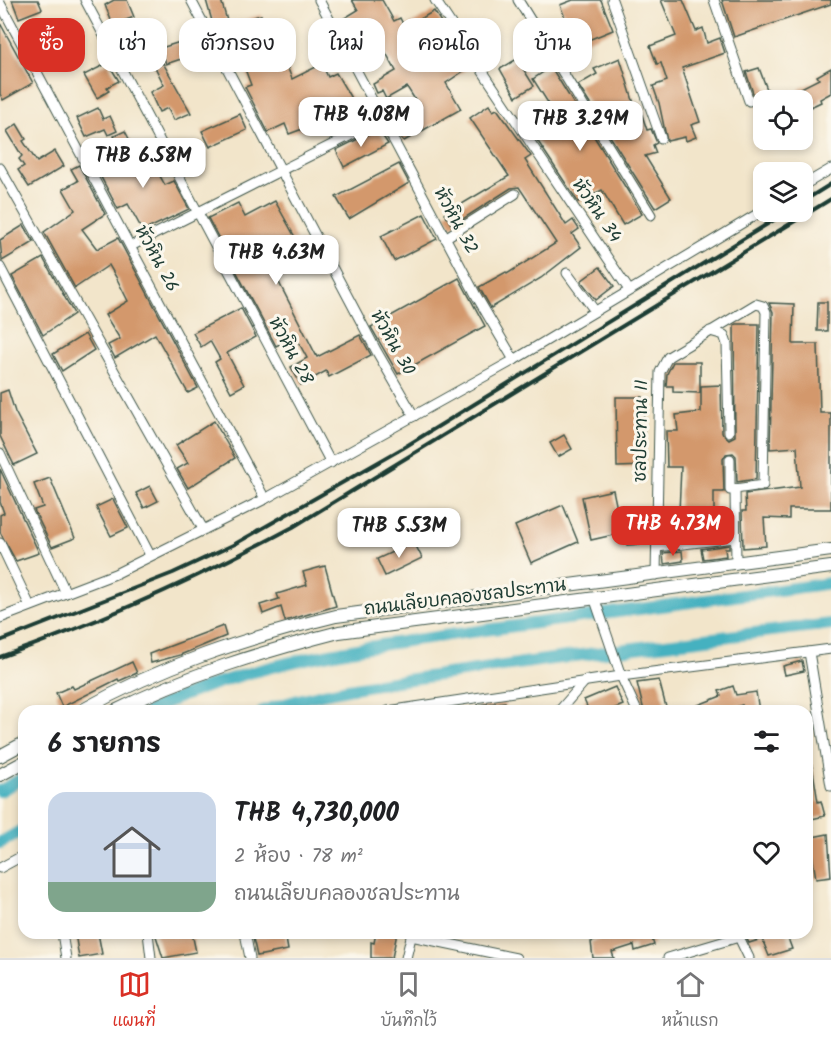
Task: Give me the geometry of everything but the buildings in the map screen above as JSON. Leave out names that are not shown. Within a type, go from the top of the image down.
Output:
[{"type":"street","name":"หัวหิน 28","points":[[85,0],[331,463]]},
{"type":"street","name":"หัวหิน 30","points":[[191,0],[377,352],[414,416]]},
{"type":"street","name":"หัวหิน 32","points":[[319,0],[445,238],[514,360]]},
{"type":"street","name":"หัวหิน 34","points":[[435,0],[629,290]]},
{"type":"street","points":[[518,0],[651,215]]},
{"type":"street","points":[[612,0],[661,138]]},
{"type":"street","points":[[714,0],[749,101]]},
{"type":"street","name":"หัวหิน 26","points":[[0,3],[265,499]]},
{"type":"street","points":[[131,246],[383,119]]},
{"type":"street","points":[[0,168],[203,529]]},
{"type":"street","points":[[813,180],[831,169]]},
{"type":"street","points":[[445,238],[515,194]]},
{"type":"street","points":[[0,618],[115,574],[265,499],[514,360],[753,217]]},
{"type":"street","points":[[0,267],[150,555]]},
{"type":"street","points":[[567,273],[595,311]]},
{"type":"street","name":"ชลประทาน 11","points":[[656,575],[660,372],[668,357],[756,304],[763,306],[766,312],[763,485],[735,489]]},
{"type":"street","points":[[710,331],[724,335],[727,344],[729,432]]},
{"type":"street","points":[[0,453],[66,593]]},
{"type":"street","points":[[730,459],[730,490],[735,489],[736,564]]},
{"type":"street","points":[[657,547],[735,538]]},
{"type":"street","points":[[0,543],[30,606]]},
{"type":"street","name":"ถนนเลียบคลองชลประทาน","points":[[92,705],[150,675],[259,635],[336,616],[591,584],[831,550]]},
{"type":"street","name":"ถนนเลียบคลองชลประทาน","points":[[128,705],[202,671],[264,651],[339,632],[595,600],[831,567]]},
{"type":"street","points":[[591,584],[621,675],[634,705]]},
{"type":"street","points":[[426,705],[621,675],[831,649]]},
{"type":"street","points":[[809,652],[831,786]]},
{"type":"street","points":[[564,705],[586,680]]},
{"type":"street","points":[[0,756],[18,746]]},
{"type":"street","points":[[0,775],[18,765]]},
{"type":"street","points":[[0,868],[18,858]]},
{"type":"street","points":[[63,939],[66,958]]},
{"type":"street","points":[[149,939],[151,958]]},
{"type":"street","points":[[246,939],[250,958]]},
{"type":"street","points":[[406,958],[411,939]]},
{"type":"street","points":[[434,939],[516,958]]},
{"type":"street","points":[[668,958],[726,939]]},
{"type":"street","points":[[740,939],[749,958]]},
{"type":"waterway","points":[[162,705],[231,678],[317,656],[405,641],[831,583]]},
{"type":"waterway","points":[[282,705],[313,696],[391,682],[695,640],[831,624]]},
{"type":"waterway","points":[[0,791],[18,780]]},
{"type":"waterway","points":[[0,843],[18,832]]},
{"type":"railway","points":[[813,195],[831,184]]},
{"type":"railway","points":[[0,657],[149,598],[293,527],[831,199]]},
{"type":"railway","points":[[0,641],[173,573],[235,544],[403,448],[771,222]]}]
